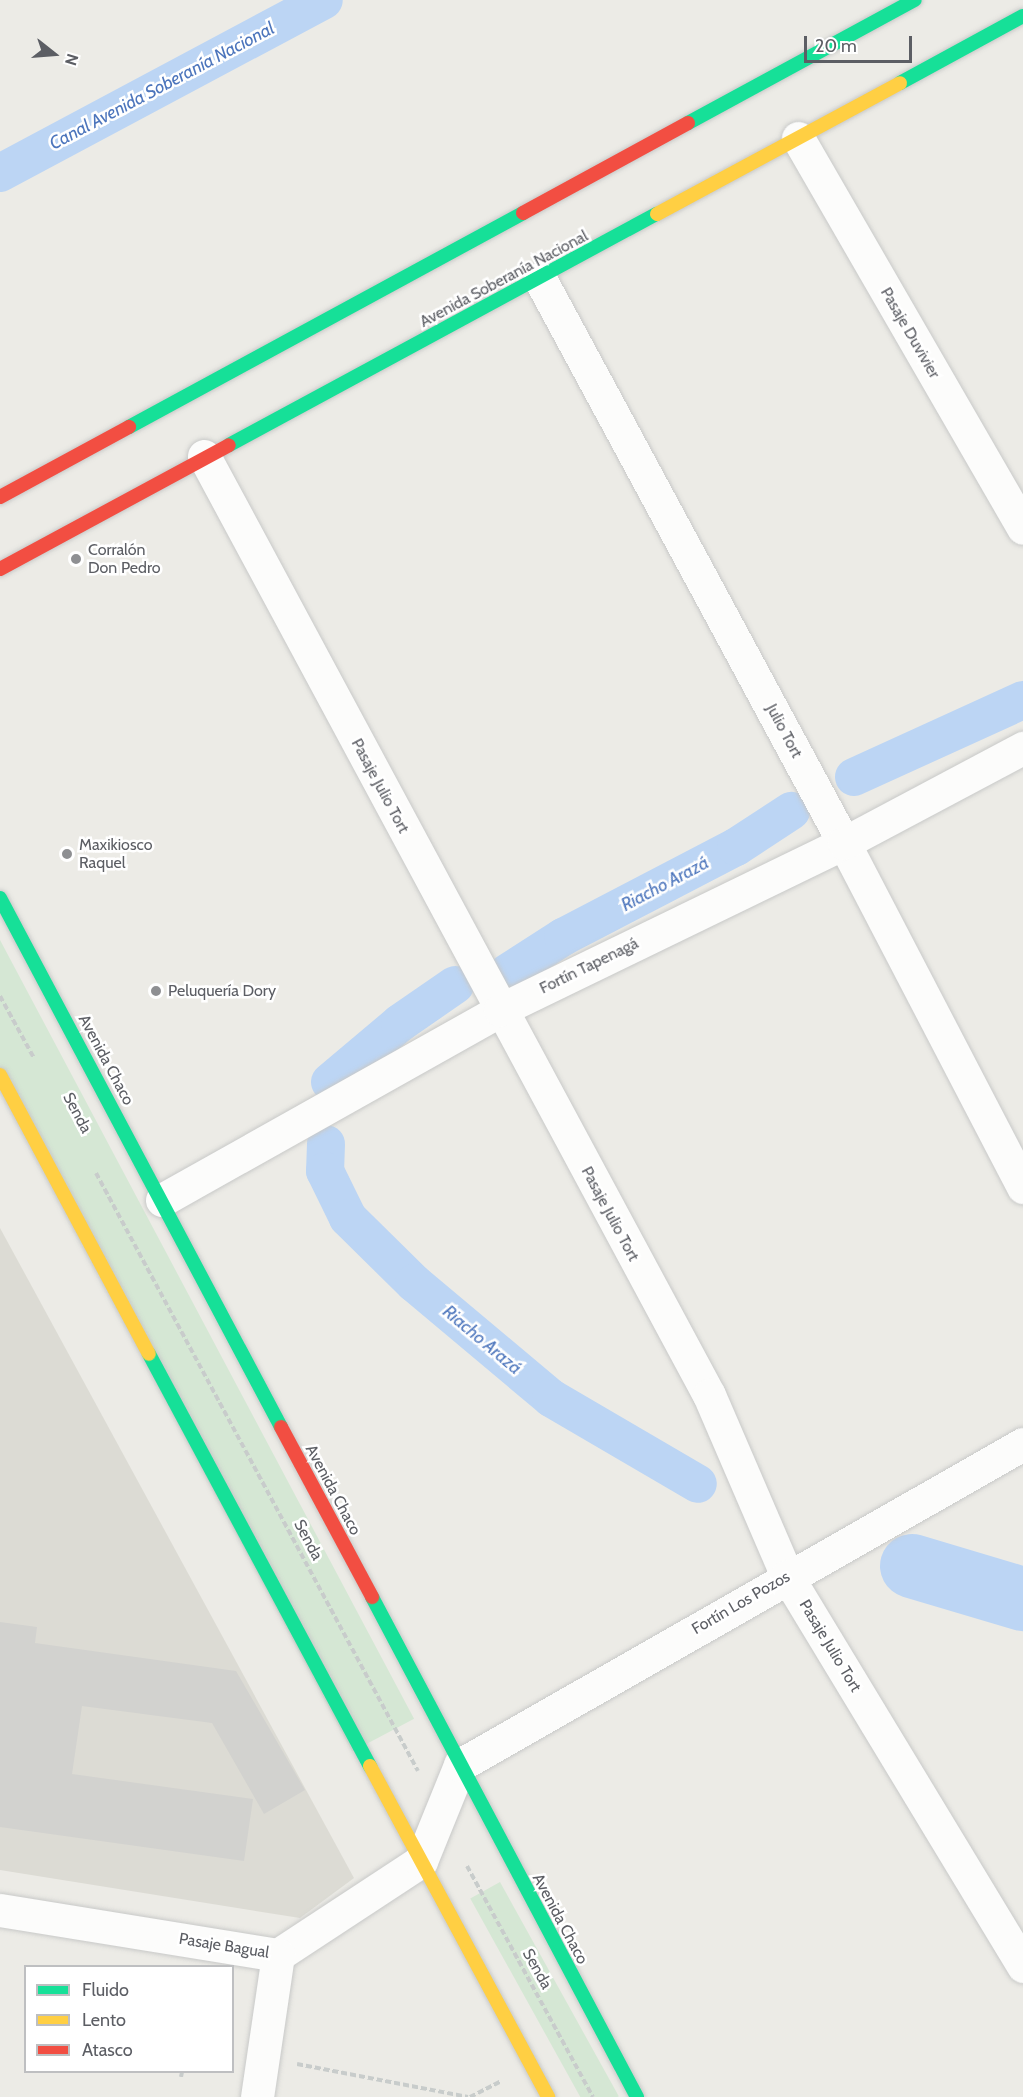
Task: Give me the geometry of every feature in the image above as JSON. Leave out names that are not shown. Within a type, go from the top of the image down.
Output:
[{"type":"main road","points":[[0,497],[915,0]]},
{"type":"main road","name":"Avenida Soberanía Nacional","points":[[0,569],[204,456],[540,279],[1023,16]]},
{"type":"main road","name":"Avenida Chaco","points":[[0,898],[637,2097]]},
{"type":"main road","points":[[0,1075],[548,2097]]},
{"type":"street","name":"Pasaje Duvivier","points":[[798,138],[1023,528]]},
{"type":"street","name":"Julio Tort","points":[[540,279],[844,843],[1023,1187]]},
{"type":"street","name":"Pasaje Julio Tort","points":[[204,456],[709,1395],[787,1576],[1023,1966]]},
{"type":"street","name":"Fortín Tapenagá","points":[[162,1200],[500,1010],[844,843],[1023,748]]},
{"type":"street","name":"Fortín Los Pozos","points":[[460,1765],[787,1576],[1023,1444]]},
{"type":"street","points":[[421,1861],[438,1813],[460,1765]]},
{"type":"street","name":"Pasaje Bagual","points":[[0,1910],[278,1955],[421,1861]]},
{"type":"street","points":[[257,2097],[278,1955]]},
{"type":"path","points":[[0,996],[39,1069]]},
{"type":"path","name":"Senda","points":[[90,1163],[438,1813],[593,2097]]},
{"type":"path","points":[[264,2057],[468,2097]]},
{"type":"shaded area","points":[[0,1228],[354,1878],[300,1918],[0,1870]]},
{"type":"green space","points":[[0,940],[414,1719],[352,1752],[0,1089]]},
{"type":"green space","points":[[500,1882],[619,2096],[580,2097],[470,1898]]},
{"type":"building","points":[[0,1622],[37,1627],[35,1643],[236,1671],[305,1790],[264,1814],[212,1723],[82,1706],[72,1774],[253,1799],[244,1861],[0,1827]]},
{"type":"waterway","name":"Canal Avenida Soberanía Nacional","points":[[0,173],[324,0]]},
{"type":"waterway","name":"Riacho Arazá","points":[[854,777],[1023,700]]},
{"type":"waterway","name":"Riacho Arazá","points":[[507,973],[563,937],[736,847],[791,811]]},
{"type":"waterway","name":"Riacho Arazá","points":[[330,1082],[400,1023],[455,985]]},
{"type":"waterway","name":"Riacho Arazá","points":[[326,1144],[325,1171],[348,1218],[414,1283],[551,1398],[698,1484]]},
{"type":"waterway","name":"Riacho Arazá","points":[[912,1566],[1023,1599]]},
{"type":"traffic: fast","points":[[688,123],[915,0]]},
{"type":"traffic: fast","points":[[900,83],[1023,16]]},
{"type":"traffic: fast","points":[[129,427],[523,213]]},
{"type":"traffic: fast","points":[[229,445],[657,214]]},
{"type":"traffic: fast","points":[[0,898],[281,1427]]},
{"type":"traffic: fast","points":[[149,1354],[370,1766]]},
{"type":"traffic: fast","points":[[372,1597],[637,2097]]},
{"type":"traffic: slow","points":[[657,214],[900,83]]},
{"type":"traffic: slow","points":[[0,1075],[149,1354]]},
{"type":"traffic: slow","points":[[370,1766],[548,2097]]},
{"type":"traffic: jam","points":[[523,213],[688,123]]},
{"type":"traffic: jam","points":[[0,497],[129,427]]},
{"type":"traffic: jam","points":[[0,569],[229,445]]},
{"type":"traffic: jam","points":[[281,1427],[372,1597]]},
{"type":"place","name":"Corralón Don Pedro","points":[[76,559]]},
{"type":"place","name":"Maxikiosco Raquel","points":[[67,854]]},
{"type":"place","name":"Peluquería Dory","points":[[156,991]]}]
